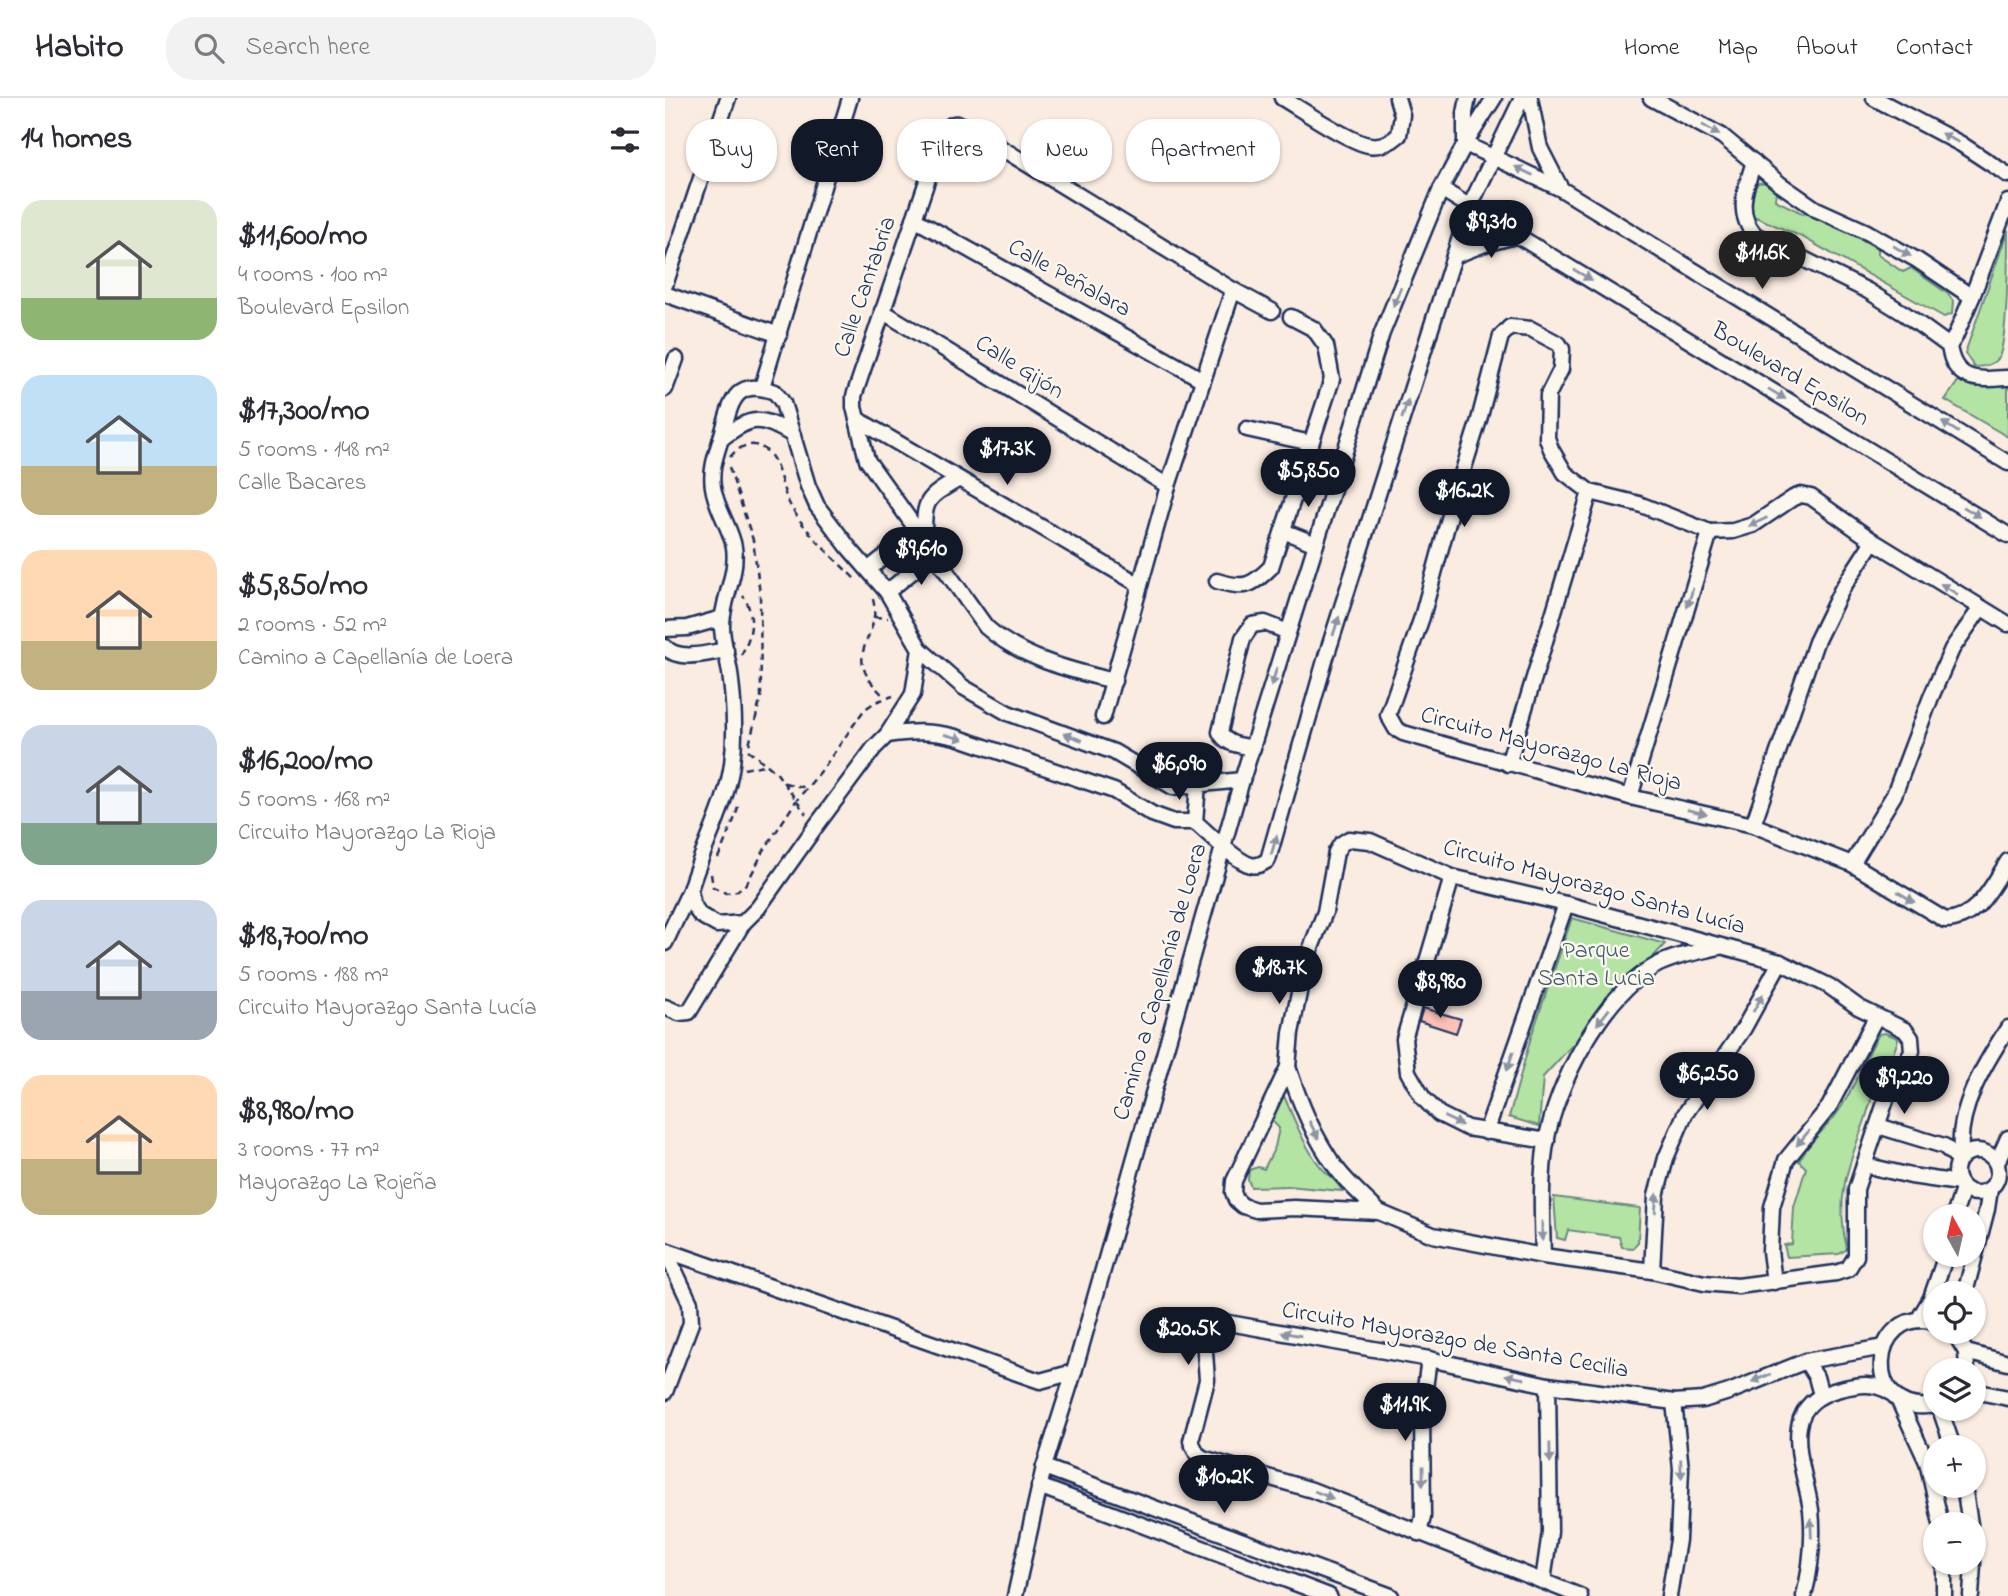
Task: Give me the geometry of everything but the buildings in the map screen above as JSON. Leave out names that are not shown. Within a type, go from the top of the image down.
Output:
[{"type":"street","points":[[665,285],[728,98]]},
{"type":"street","points":[[762,387],[850,98]]},
{"type":"street","points":[[1282,98],[1369,145],[1384,145],[1399,135],[1402,125],[1397,98]]},
{"type":"street","points":[[1465,144],[1468,98]]},
{"type":"street","name":"Camino a Capellanía de Loera","points":[[1015,1596],[1044,1467],[1074,1372],[1242,780],[1382,333],[1441,189],[1494,98]]},
{"type":"street","points":[[887,735],[932,731],[956,737],[1114,791],[1152,814],[1174,822],[1195,822],[1250,865],[1260,865],[1270,857],[1326,657],[1470,205],[1523,98]]},
{"type":"street","points":[[1530,98],[1541,148],[1560,189]]},
{"type":"street","points":[[1651,98],[1721,136],[1816,209],[1867,232],[1917,260],[1972,297]]},
{"type":"street","points":[[1874,98],[1961,144],[2008,175]]},
{"type":"street","name":"Calle Cantabria","points":[[1114,681],[1037,659],[996,637],[986,627],[867,460],[856,419],[854,396],[944,131],[951,124],[957,123],[1272,311]]},
{"type":"street","name":"Boulevard Epsilon","points":[[1465,144],[1496,156],[1560,189],[2008,463]]},
{"type":"street","points":[[1754,162],[1743,195],[1745,220],[1755,235],[1868,290],[1948,346]]},
{"type":"street","name":"Boulevard Epsilon","points":[[1441,189],[2008,535]]},
{"type":"street","points":[[2008,202],[1972,297],[1948,346],[1950,356],[1961,373],[1979,379],[2008,377]]},
{"type":"street","name":"Calle Peñalara","points":[[913,219],[1203,380]]},
{"type":"street","points":[[1454,256],[1519,235]]},
{"type":"street","points":[[1103,717],[1168,486],[1233,290]]},
{"type":"street","points":[[665,294],[779,335]]},
{"type":"street","name":"Calle Gijón","points":[[882,311],[1168,486]]},
{"type":"street","points":[[1217,581],[1238,587],[1257,582],[1271,567],[1332,379],[1326,346],[1314,329],[1291,317]]},
{"type":"street","name":"Circuito Mayorazgo La Rioja","points":[[2008,624],[1980,609],[1873,541],[1817,500],[1805,495],[1793,498],[1753,525],[1733,531],[1710,532],[1639,504],[1590,492],[1565,473],[1547,438],[1547,405],[1552,386],[1561,369],[1562,349],[1559,344],[1531,329],[1510,327],[1501,336],[1422,617],[1388,715],[1396,729],[1403,733],[1630,797],[1752,825],[1852,864],[1945,920],[1956,919],[1974,910],[2008,861]]},
{"type":"street","points":[[665,389],[676,359]]},
{"type":"street","points":[[665,943],[690,890],[721,808],[730,773],[734,721],[722,618],[732,582],[734,547],[717,506],[712,485],[715,457],[731,401],[738,393],[753,387],[775,392],[783,403],[808,486],[817,506],[887,592],[920,649],[963,687],[1008,713],[1114,752],[1173,787],[1242,780]]},
{"type":"street","points":[[856,419],[1140,585]]},
{"type":"street","points":[[721,439],[741,423],[756,421],[770,422],[793,435]]},
{"type":"street","points":[[1247,429],[1311,443]]},
{"type":"street","points":[[869,569],[921,535],[928,500],[959,479]]},
{"type":"street","points":[[1508,764],[1590,492]]},
{"type":"street","points":[[1283,531],[1316,544]]},
{"type":"street","points":[[1630,797],[1710,532]]},
{"type":"street","points":[[1752,825],[1816,642],[1842,589],[1873,541]]},
{"type":"street","points":[[887,592],[934,554]]},
{"type":"street","points":[[1852,864],[1894,795],[1931,696],[1952,649],[1980,609]]},
{"type":"street","points":[[665,629],[687,628],[722,618]]},
{"type":"street","points":[[1253,747],[1231,743],[1223,738],[1220,732],[1243,638],[1252,625],[1265,623],[1288,632]]},
{"type":"street","points":[[665,647],[676,654],[697,655],[726,650]]},
{"type":"street","points":[[665,1007],[679,1013],[689,1012],[743,923],[758,908],[815,826],[874,748],[887,735],[913,694],[920,649]]},
{"type":"street","points":[[1195,822],[1198,784]]},
{"type":"street","name":"Circuito Mayorazgo Santa Lucía","points":[[1355,839],[1370,841],[1452,877],[1566,904],[1780,962],[1829,986],[1876,1017],[1905,1030],[1913,1045],[1908,1060],[1889,1091],[1864,1165],[1855,1206],[1857,1243],[1854,1262],[1848,1269],[1843,1272],[1738,1286],[1704,1283],[1652,1271],[1543,1256],[1433,1235],[1379,1212],[1294,1208],[1256,1210],[1243,1206],[1236,1200],[1233,1192],[1238,1172],[1288,1067],[1291,1033],[1305,963],[1325,912],[1334,860],[1341,844],[1355,839]]},
{"type":"street","points":[[1452,877],[1404,1039],[1408,1072],[1423,1098],[1439,1114],[1467,1128],[1547,1141]]},
{"type":"street","points":[[690,890],[693,905],[700,915],[717,925],[743,923]]},
{"type":"street","points":[[1486,1132],[1566,904]]},
{"type":"street","points":[[1543,1256],[1542,1184],[1547,1141],[1574,1062],[1595,1026],[1617,999],[1655,967],[1669,960],[1720,947]]},
{"type":"street","points":[[1652,1271],[1656,1196],[1666,1158],[1685,1114],[1744,1028],[1780,962]]},
{"type":"street","points":[[1774,1282],[1770,1251],[1772,1207],[1778,1180],[1786,1160],[1829,1107],[1876,1017]]},
{"type":"street","points":[[1957,1204],[1961,1186],[1956,1169],[1961,1158],[1962,1127],[1979,1081],[2008,1028]]},
{"type":"street","name":"Circuito Mayorazgo Santa Lucía","points":[[1288,1067],[1316,1136],[1338,1170],[1379,1212]]},
{"type":"street","points":[[1878,1126],[1944,1146],[1961,1158]]},
{"type":"street","points":[[1968,1281],[1990,1189],[1998,1177],[1997,1163],[2008,1138]]},
{"type":"street","points":[[1961,1158],[1968,1153],[1981,1151],[1997,1163]]},
{"type":"street","points":[[1864,1165],[1961,1186],[1977,1194],[1990,1189]]},
{"type":"street","points":[[665,1250],[1040,1381],[1074,1372]]},
{"type":"street","points":[[665,1250],[689,1303],[691,1323],[665,1392]]},
{"type":"street","points":[[1919,1320],[1931,1298],[1942,1267]]},
{"type":"street","points":[[1923,1320],[1898,1329],[1884,1347],[1880,1363],[1883,1379],[1895,1396],[1927,1462],[1938,1512]]},
{"type":"street","name":"Circuito Mayorazgo de Santa Cecilia","points":[[1580,1596],[1312,1490],[1197,1454],[1191,1441],[1206,1380],[1204,1338],[1212,1326],[1220,1323],[1429,1359],[1548,1385],[1674,1402],[1703,1400],[1729,1392],[1806,1361],[1884,1347]]},
{"type":"street","points":[[1963,1344],[1966,1358]]},
{"type":"street","points":[[1966,1352],[2008,1363]]},
{"type":"street","points":[[1419,1533],[1423,1517],[1422,1410],[1429,1359]]},
{"type":"street","points":[[1806,1361],[1816,1377],[1821,1395]]},
{"type":"street","points":[[1804,1596],[1812,1551],[1811,1512],[1798,1430],[1808,1405],[1821,1395],[1873,1384],[1911,1405],[1923,1407]]},
{"type":"street","points":[[1543,1581],[1550,1532],[1548,1385]]},
{"type":"street","points":[[1986,1393],[2008,1398]]},
{"type":"street","points":[[1669,1596],[1678,1540],[1682,1469],[1674,1402]]},
{"type":"street","points":[[1044,1467],[1391,1596]]},
{"type":"street","points":[[1039,1486],[1329,1596]]},
{"type":"street","points":[[1944,1575],[1944,1596]]},
{"type":"street","points":[[1971,1596],[1972,1575]]},
{"type":"path","points":[[743,779],[761,697],[760,594],[753,540],[728,466],[735,451],[748,444],[767,451],[790,505],[820,545],[863,587]]},
{"type":"path","points":[[730,674],[750,636],[752,623],[748,602],[732,582]]},
{"type":"path","points":[[712,872],[713,887],[718,891],[737,891],[747,883],[763,852],[796,801],[822,771],[865,710],[885,697],[866,675],[862,658],[875,617],[873,599],[868,593]]},
{"type":"path","points":[[748,750],[776,772],[815,826]]},
{"type":"path","points":[[744,769],[764,765]]},
{"type":"path","points":[[785,783],[807,788]]},
{"type":"path","points":[[717,860],[736,815],[739,797]]},
{"type":"green space","points":[[1768,182],[1776,191],[1775,200],[1804,214],[1809,209],[1878,249],[1878,255],[1903,272],[1911,268],[1948,294],[1953,301],[1952,314],[1944,317],[1802,237],[1751,215],[1749,197],[1758,183]]},
{"type":"green space","points":[[2008,230],[2007,296],[2002,347],[1994,362],[1974,367],[1965,353]]},
{"type":"green space","points":[[1959,380],[1986,387],[2002,382],[2008,386],[2008,437],[1945,400]]},
{"type":"green space","name":"Parque Santa Lucia","points":[[1572,918],[1665,944],[1543,1077],[1539,1126],[1509,1117],[1531,1037]]},
{"type":"green space","points":[[1885,1033],[1898,1038],[1874,1091],[1848,1170],[1842,1215],[1847,1249],[1839,1254],[1787,1257],[1784,1245],[1792,1244],[1794,1207],[1806,1168],[1799,1161],[1840,1109],[1879,1034]]},
{"type":"green space","points":[[1284,1096],[1309,1150],[1342,1191],[1288,1186],[1251,1187],[1248,1180],[1249,1170],[1258,1167],[1264,1169],[1275,1147],[1279,1128],[1272,1121],[1273,1114],[1277,1103]]},
{"type":"green space","points":[[1554,1197],[1640,1208],[1638,1242],[1633,1248],[1622,1247],[1619,1237],[1568,1230],[1565,1240],[1557,1238]]}]
